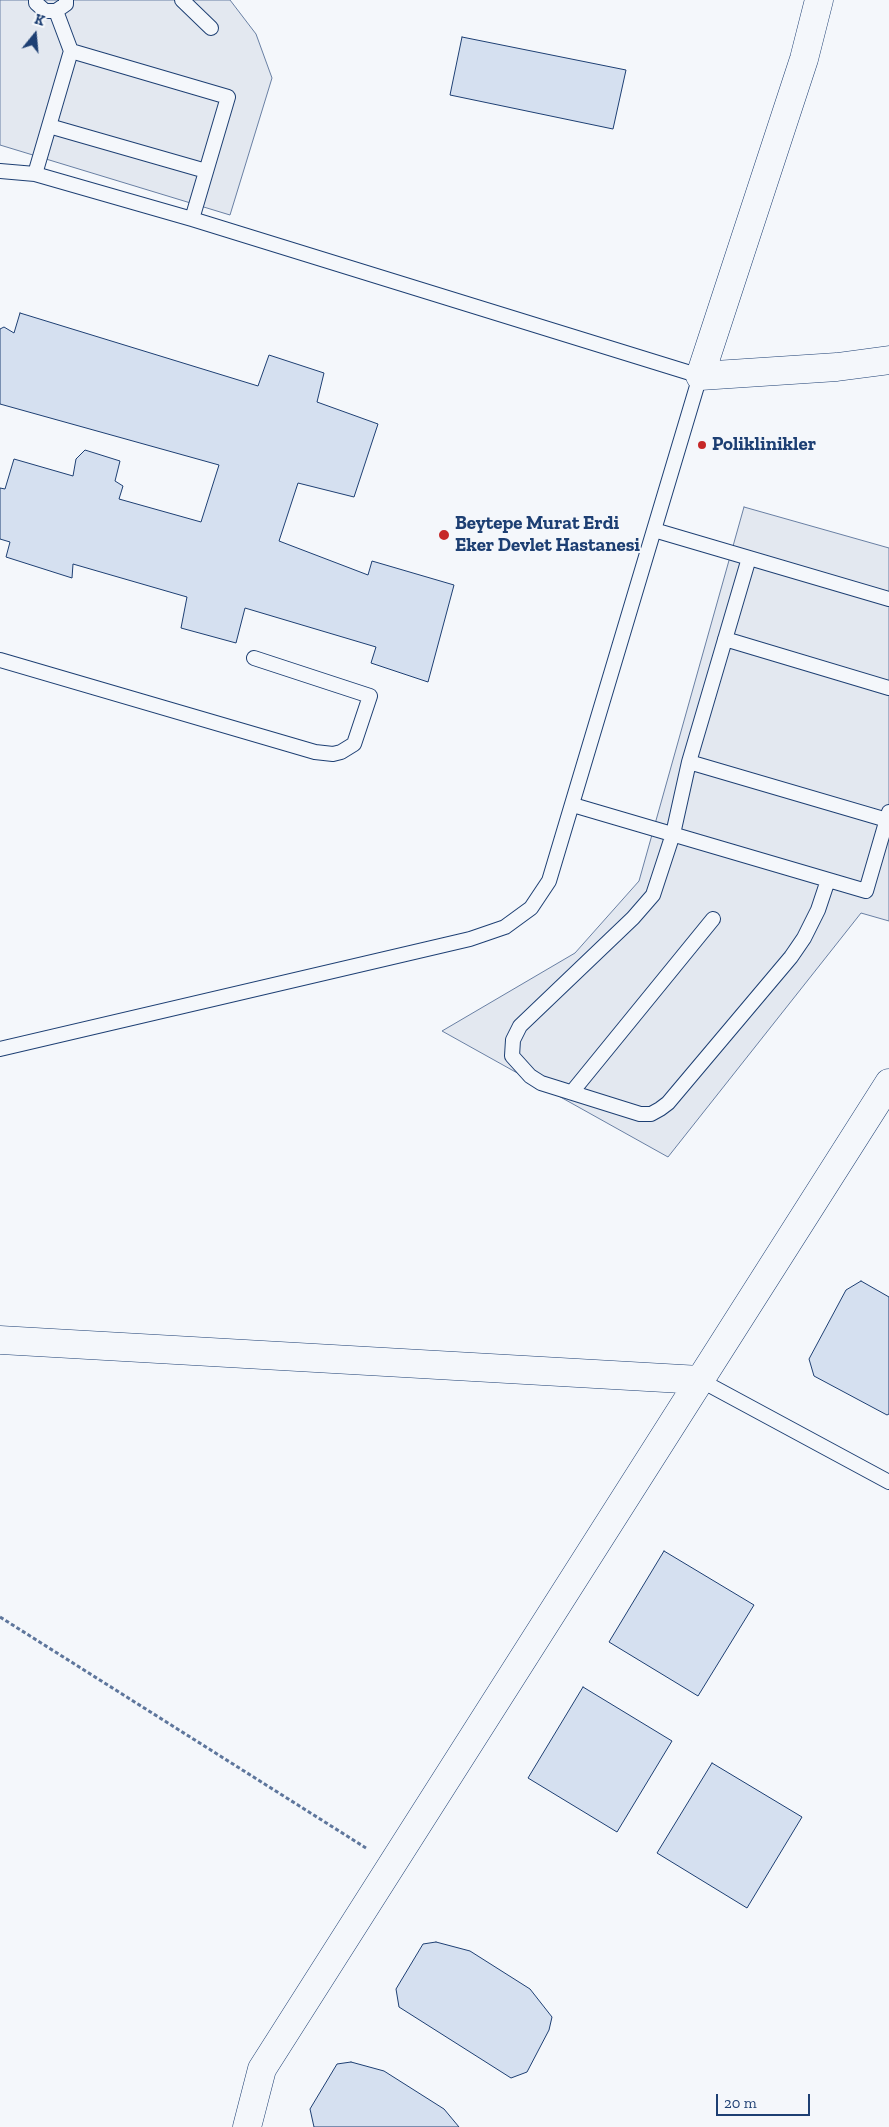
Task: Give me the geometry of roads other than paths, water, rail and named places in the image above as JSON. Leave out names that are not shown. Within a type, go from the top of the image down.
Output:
[{"type":"street","points":[[818,0],[804,59],[700,376],[837,366],[889,360]]},
{"type":"street","points":[[247,2127],[262,2069],[889,1083]]},
{"type":"street","points":[[0,1340],[700,1380]]},
{"type":"lane","points":[[36,0],[36,3],[45,11],[56,11],[66,4],[66,0]]},
{"type":"lane","points":[[182,0],[211,28]]},
{"type":"lane","points":[[35,174],[71,51],[56,11]]},
{"type":"lane","points":[[71,51],[228,97],[192,219]]},
{"type":"lane","points":[[49,126],[206,172]]},
{"type":"lane","points":[[0,171],[35,174],[192,219],[700,376],[549,881],[530,908],[505,926],[470,939],[0,1049]]},
{"type":"lane","points":[[654,530],[889,599]]},
{"type":"lane","points":[[749,558],[689,762],[673,834],[653,895],[633,918],[520,1026],[516,1032],[512,1056],[521,1068],[541,1083],[640,1114],[651,1114],[668,1103],[791,957],[804,938],[818,910],[828,880]]},
{"type":"lane","points":[[725,639],[889,688]]},
{"type":"lane","points":[[0,660],[315,752],[333,754],[341,752],[354,744],[370,696],[254,658]]},
{"type":"lane","points":[[572,805],[866,892],[888,816],[689,762]]},
{"type":"lane","points":[[572,1092],[713,919]]},
{"type":"lane","points":[[700,1380],[889,1482]]},
{"type":"place","name":"Poliklinikler","points":[[702,445]]},
{"type":"place","name":"Beytepe Murat Erdi Eker Devlet Hastanesi","points":[[444,535]]}]
